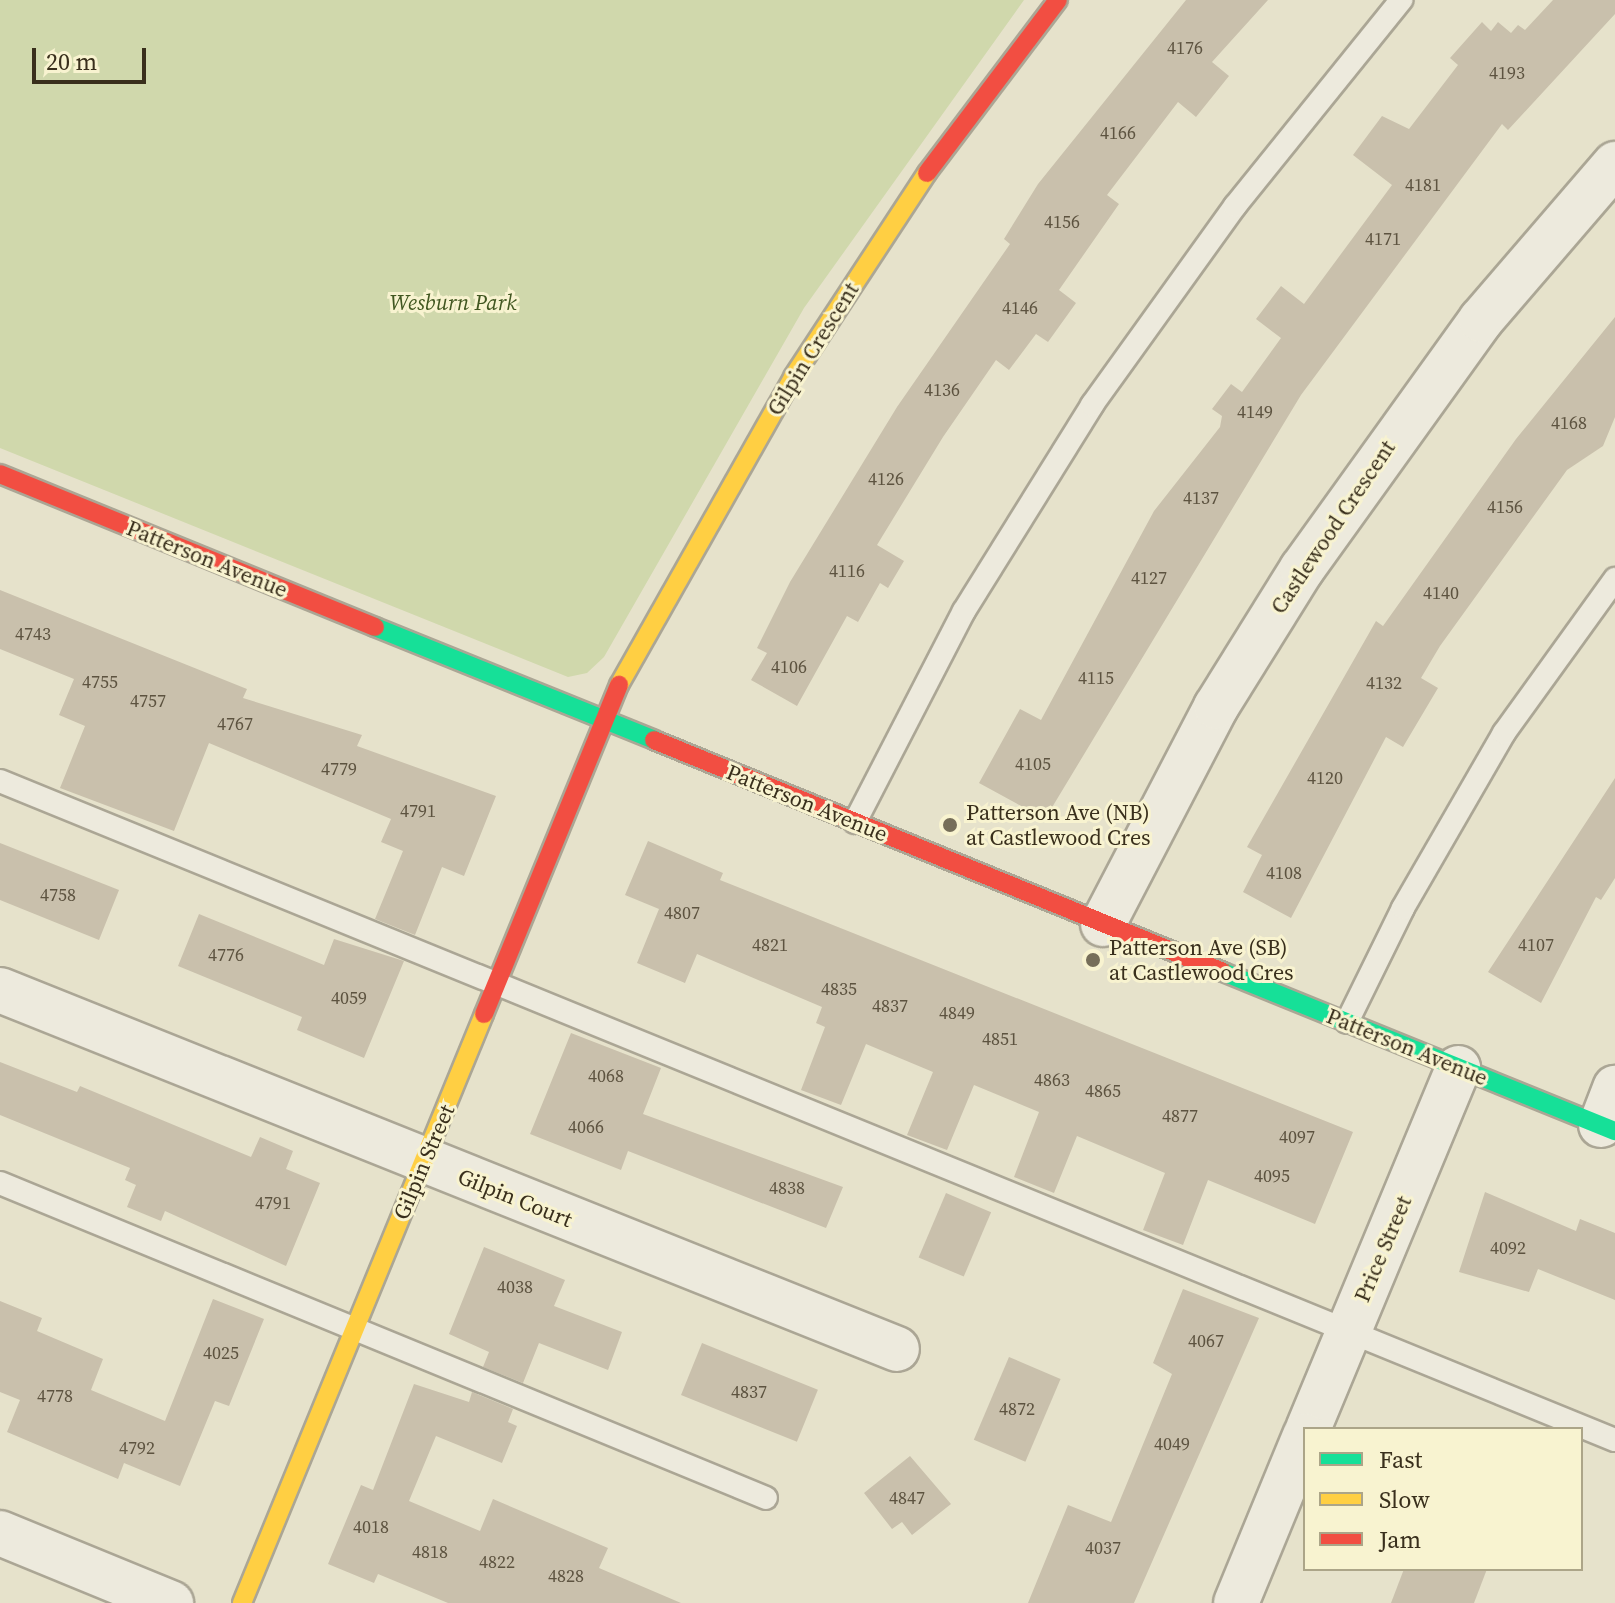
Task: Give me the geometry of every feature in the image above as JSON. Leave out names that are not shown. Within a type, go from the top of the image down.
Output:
[{"type":"street","name":"Gilpin Crescent","points":[[603,721],[793,377],[940,154],[1058,0]]},
{"type":"street","name":"Castlewood Crescent","points":[[1103,924],[1208,720],[1302,569],[1481,320],[1615,164]]},
{"type":"street","name":"Patterson Avenue","points":[[0,474],[1458,1068],[1610,1115]]},
{"type":"street","name":"Gilpin Street","points":[[242,1603],[499,983],[603,721]]},
{"type":"street","name":"Gilpin Court","points":[[0,990],[897,1349]]},
{"type":"street","name":"Price Street","points":[[1309,1427],[1458,1068]]},
{"type":"street","points":[[1236,1603],[1303,1441]]},
{"type":"street","points":[[0,1533],[171,1603]]},
{"type":"lane","points":[[855,822],[964,611],[1092,405],[1235,206],[1401,0]]},
{"type":"lane","points":[[1347,1022],[1504,733],[1615,579]]},
{"type":"lane","points":[[0,781],[1583,1427]]},
{"type":"lane","points":[[0,1183],[766,1498]]},
{"type":"lane","points":[[1583,1427],[1615,1440]]},
{"type":"green space","name":"Wesburn Park","points":[[0,0],[1024,0],[804,308],[604,657],[587,673],[568,677],[0,448]]},
{"type":"building","points":[[1186,0],[1268,0],[1212,62],[1229,76],[1196,117],[1178,102],[1107,195],[1119,204],[1059,290],[1076,303],[1048,342],[1036,334],[1009,370],[996,360],[943,437],[877,545],[904,561],[888,588],[880,583],[858,622],[847,616],[797,706],[751,680],[767,653],[757,648],[790,582],[897,407],[1010,244],[1004,239],[1038,184]]},
{"type":"building","points":[[1553,0],[1615,0],[1615,14],[1508,130],[1502,124],[1301,395],[1045,819],[979,783],[1020,709],[1041,720],[1154,511],[1220,427],[1222,416],[1212,409],[1231,384],[1242,392],[1281,338],[1256,319],[1281,286],[1304,304],[1392,185],[1353,155],[1382,116],[1409,129],[1458,65],[1450,58],[1482,22],[1491,31],[1498,22],[1511,33],[1518,25],[1525,30]]},
{"type":"building","points":[[1615,317],[1615,417],[1603,446],[1567,470],[1440,646],[1421,678],[1438,688],[1403,747],[1386,737],[1291,918],[1243,892],[1262,855],[1247,847],[1376,621],[1383,626],[1516,439]]},
{"type":"building","points":[[0,590],[247,689],[243,698],[362,735],[357,746],[496,796],[464,876],[442,867],[415,935],[375,919],[403,851],[381,842],[391,819],[209,743],[174,831],[60,788],[85,726],[59,715],[74,679],[0,649]]},
{"type":"building","points":[[1615,778],[1615,878],[1601,900],[1596,897],[1541,1003],[1488,972]]},
{"type":"building","points":[[648,841],[723,873],[720,880],[1353,1132],[1315,1224],[1208,1180],[1183,1245],[1143,1230],[1165,1173],[1077,1136],[1054,1193],[1014,1177],[1039,1112],[974,1085],[947,1150],[907,1135],[933,1072],[866,1044],[841,1105],[801,1090],[825,1027],[816,1023],[822,1007],[697,954],[685,983],[637,963],[659,909],[625,895]]},
{"type":"building","points":[[0,843],[119,890],[99,940],[0,900]]},
{"type":"building","points":[[199,914],[324,965],[334,939],[404,961],[364,1058],[297,1030],[302,1017],[178,966]]},
{"type":"building","points":[[571,1033],[661,1068],[643,1114],[843,1187],[826,1228],[628,1151],[621,1170],[530,1134]]},
{"type":"building","points":[[0,1062],[77,1092],[80,1086],[251,1157],[260,1137],[293,1151],[286,1169],[320,1183],[286,1266],[165,1211],[161,1221],[127,1207],[136,1185],[125,1180],[130,1168],[0,1115]]},
{"type":"building","points":[[1485,1192],[1576,1231],[1580,1219],[1615,1233],[1615,1300],[1538,1269],[1529,1292],[1459,1272]]},
{"type":"building","points":[[946,1193],[991,1212],[964,1277],[919,1257]]},
{"type":"building","points":[[484,1247],[565,1280],[554,1306],[622,1332],[608,1370],[539,1343],[523,1383],[483,1367],[489,1352],[449,1334]]},
{"type":"building","points":[[1183,1289],[1259,1318],[1134,1603],[1028,1603],[1068,1505],[1111,1522],[1172,1374],[1153,1363]]},
{"type":"building","points":[[213,1299],[264,1319],[229,1406],[215,1401],[180,1486],[124,1463],[118,1479],[7,1432],[20,1400],[0,1392],[0,1301],[42,1318],[37,1331],[103,1359],[91,1390],[165,1421]]},
{"type":"building","points":[[702,1343],[818,1390],[797,1442],[681,1395]]},
{"type":"building","points":[[1009,1357],[1061,1379],[1025,1462],[974,1440]]},
{"type":"building","points":[[414,1384],[469,1402],[472,1392],[513,1409],[508,1422],[517,1426],[502,1463],[436,1436],[409,1501],[480,1531],[493,1499],[608,1548],[599,1568],[681,1603],[448,1603],[378,1574],[374,1583],[328,1564],[361,1485],[373,1490]]},
{"type":"building","points":[[910,1456],[951,1504],[912,1535],[902,1522],[892,1529],[864,1493]]},
{"type":"building","points":[[1403,1571],[1486,1571],[1474,1603],[1391,1603]]},
{"type":"traffic: fast","points":[[375,627],[654,740]]},
{"type":"traffic: fast","points":[[1223,972],[1615,1131]]},
{"type":"traffic: slow","points":[[619,685],[793,377],[927,173]]},
{"type":"traffic: slow","points":[[242,1603],[484,1014]]},
{"type":"traffic: jam","points":[[927,173],[1058,0]]},
{"type":"traffic: jam","points":[[0,474],[375,627]]},
{"type":"traffic: jam","points":[[484,1014],[619,685]]},
{"type":"traffic: jam","points":[[654,740],[1223,972]]},
{"type":"place","name":"Patterson Ave (NB) at Castlewood Cres","points":[[950,825]]},
{"type":"place","name":"Patterson Ave (SB) at Castlewood Cres","points":[[1093,960]]}]
